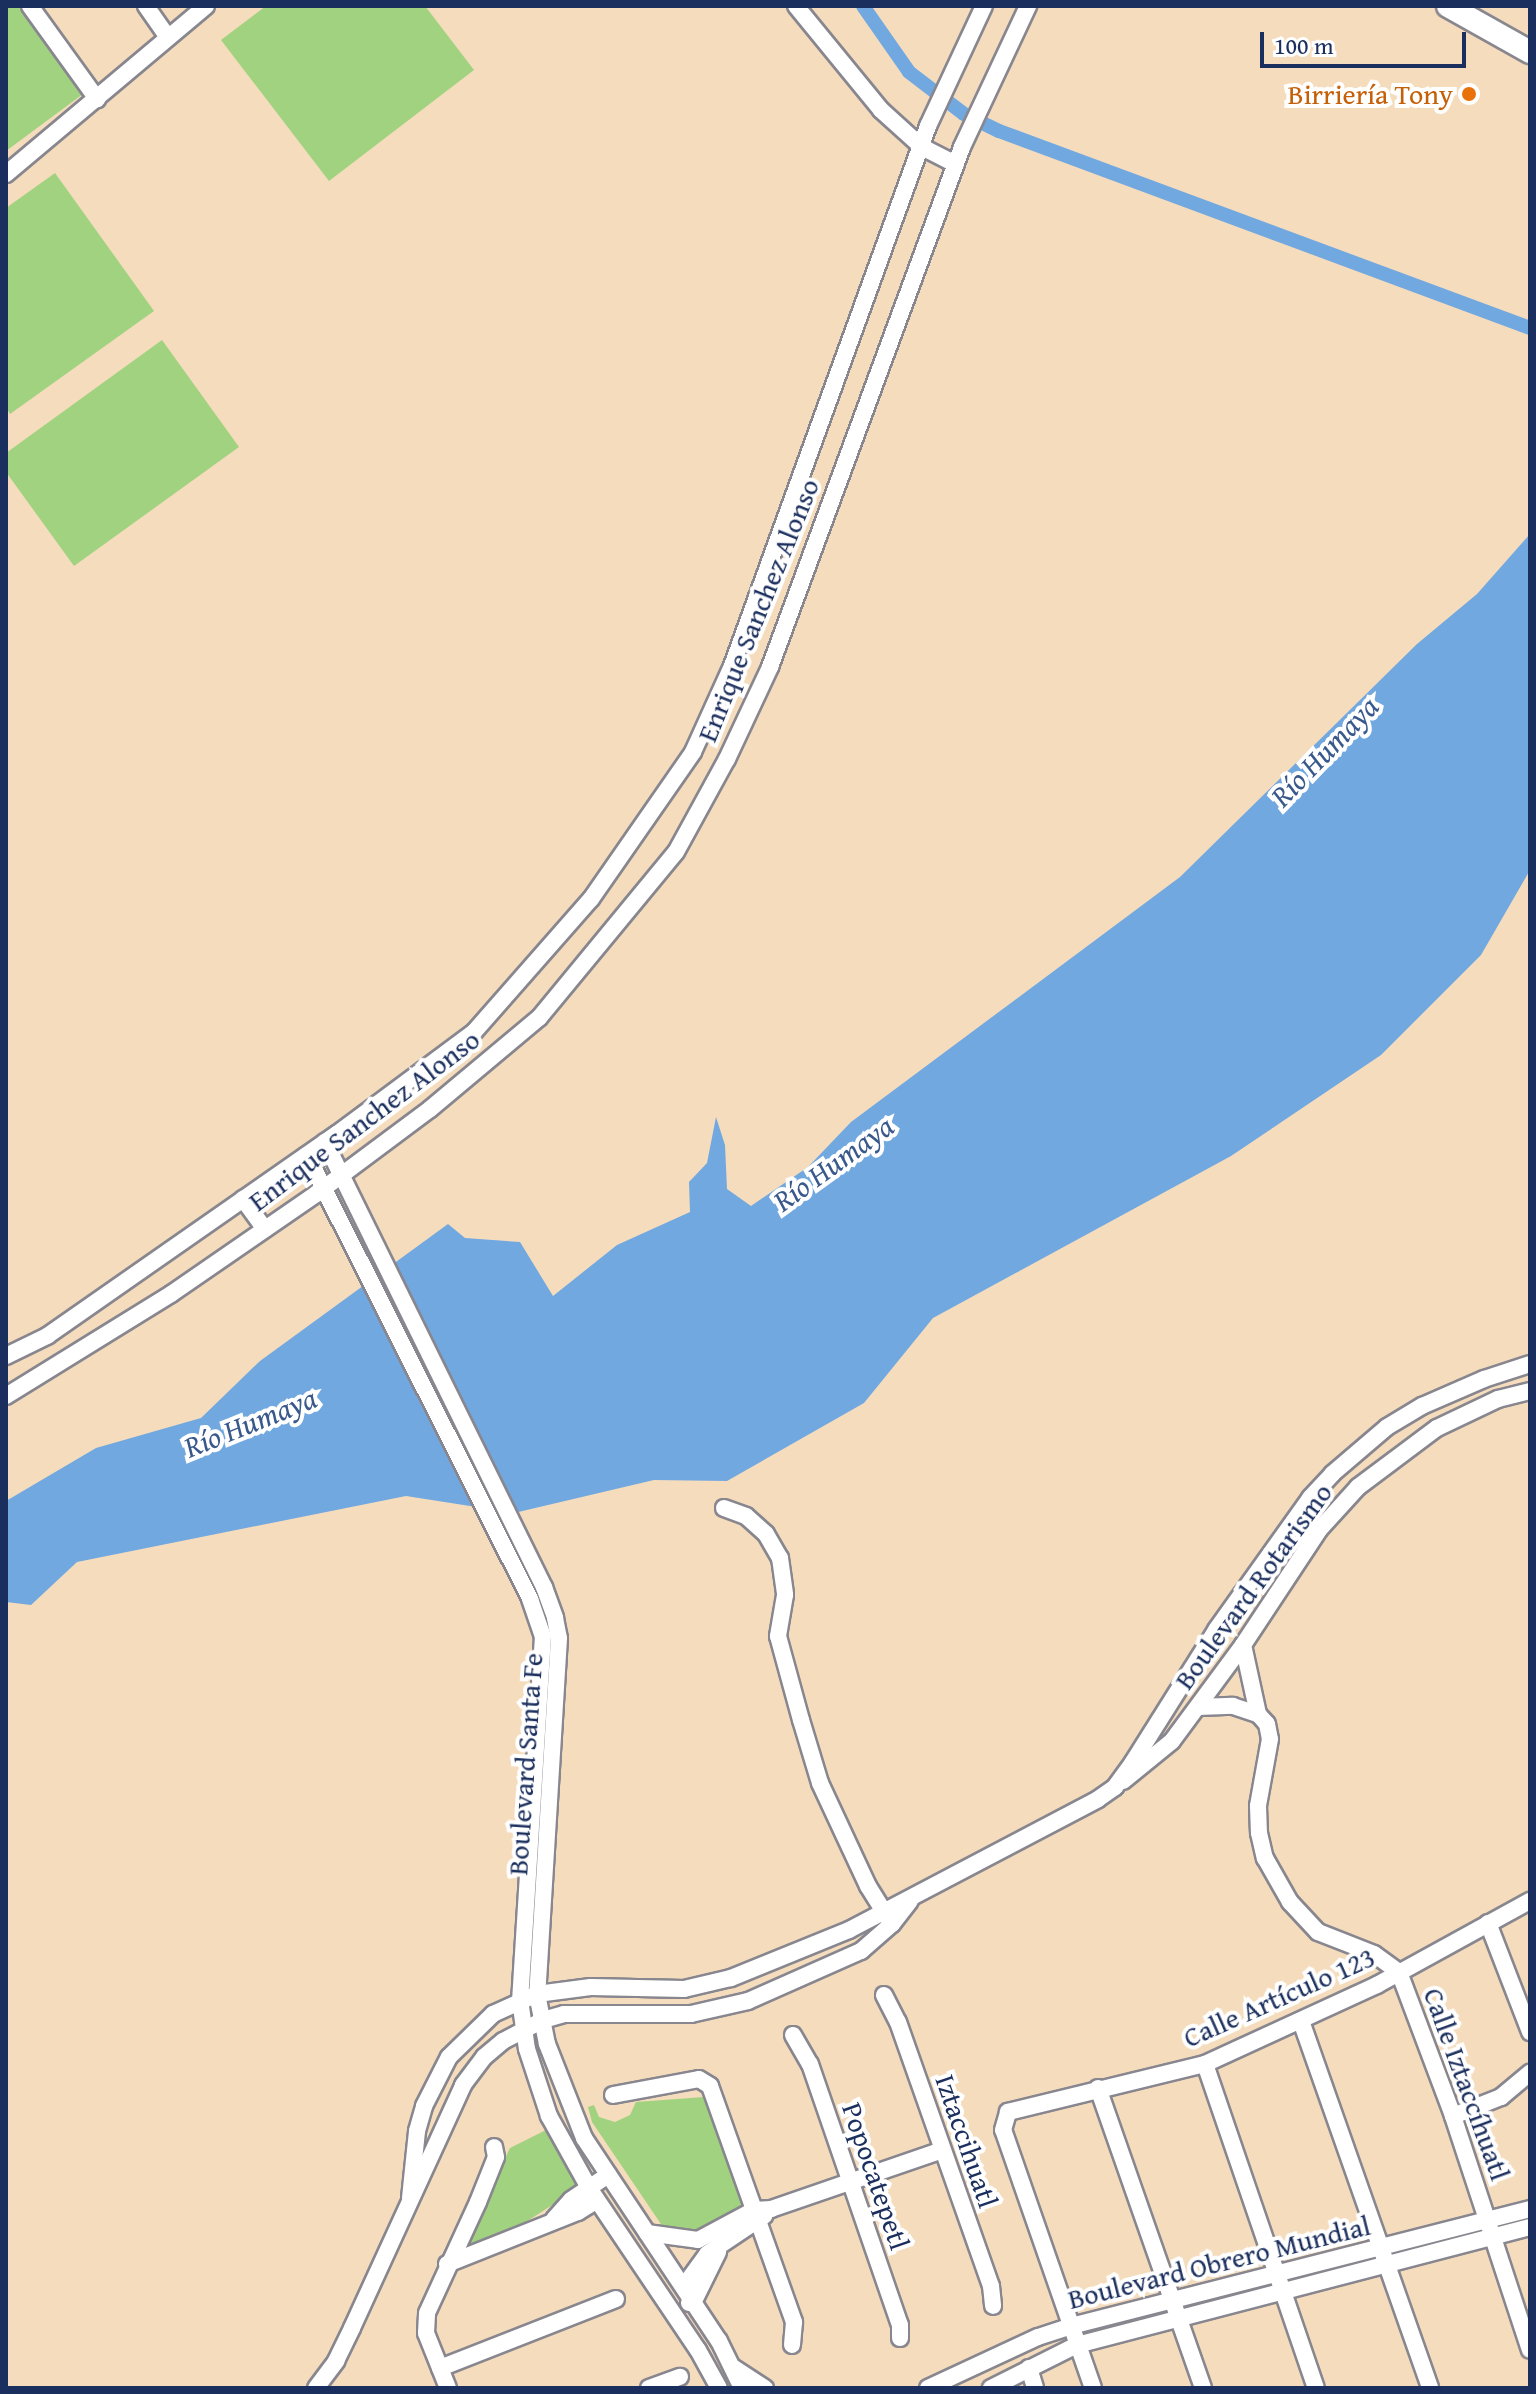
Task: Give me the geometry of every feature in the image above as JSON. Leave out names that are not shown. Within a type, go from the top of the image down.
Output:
[{"type":"main road","points":[[1450,6],[1530,50]]},
{"type":"street","points":[[30,6],[97,99]]},
{"type":"street","points":[[146,6],[168,37]]},
{"type":"street","points":[[6,174],[206,6]]},
{"type":"street","points":[[796,6],[859,88],[922,147],[956,164]]},
{"type":"street","name":"Enrique Sanchez Alonso","points":[[6,1356],[47,1336],[307,1155],[474,1032],[591,899],[693,752],[732,666],[812,437],[928,126],[984,6]]},
{"type":"street","name":"Enrique Sanchez Alonso","points":[[6,1396],[171,1294],[325,1188],[430,1109],[539,1018],[676,852],[727,759],[770,667],[962,147],[1028,6]]},
{"type":"street","name":"Boulevard Santa Fe","points":[[325,1142],[544,1587],[559,1638],[537,1994],[547,2044],[574,2118],[608,2175],[694,2301],[734,2368],[742,2388]]},
{"type":"street","name":"Boulevard Santa Fe","points":[[307,1155],[449,1433],[530,1599],[543,1636],[520,2000],[524,2029],[549,2116],[593,2194],[719,2388]]},
{"type":"street","points":[[243,1199],[265,1229]]},
{"type":"street","points":[[1115,1787],[1224,1618],[1332,1474],[1387,1427],[1422,1406],[1484,1379],[1530,1364]]},
{"type":"street","name":"Boulevard Rotarismo","points":[[888,1918],[911,1899],[1083,1808],[1164,1750],[1243,1645],[1319,1530],[1358,1487],[1437,1428],[1498,1399],[1530,1391]]},
{"type":"street","points":[[724,1508],[746,1516],[766,1534],[780,1558],[785,1595],[778,1636],[801,1720],[820,1783],[888,1918]]},
{"type":"street","points":[[1243,1645],[1258,1714],[1267,1724],[1270,1739],[1258,1806],[1259,1833],[1276,1882],[1318,1932],[1374,1954],[1399,1972]]},
{"type":"street","points":[[1198,1707],[1233,1706],[1258,1714]]},
{"type":"street","name":"Calle Artículo 123","points":[[1071,2326],[1003,2130],[1008,2112],[1205,2064],[1399,1972],[1530,1901]]},
{"type":"street","points":[[410,2198],[417,2131],[424,2106],[449,2057],[482,2023],[520,2000],[537,1994],[591,1987],[649,1991],[711,1984],[888,1918]]},
{"type":"street","points":[[316,2388],[336,2361],[472,2071],[503,2041],[543,2020],[576,2013],[691,2014],[748,2001],[861,1951],[888,1918]]},
{"type":"street","points":[[1488,1923],[1530,2032]]},
{"type":"street","name":"Calle Iztaccíhuatl","points":[[1399,1972],[1453,2116],[1530,2350]]},
{"type":"street","name":"Iztaccihuatl","points":[[884,1995],[898,2022],[991,2286],[993,2306]]},
{"type":"street","points":[[1301,2021],[1430,2388]]},
{"type":"street","name":"Popocatepetl","points":[[793,2035],[810,2064],[900,2325],[900,2338]]},
{"type":"street","points":[[1205,2064],[1316,2388]]},
{"type":"street","points":[[1453,2116],[1484,2107],[1518,2086],[1530,2073]]},
{"type":"street","points":[[613,2095],[705,2081],[710,2086],[794,2322],[792,2345]]},
{"type":"street","points":[[1098,2088],[1203,2388]]},
{"type":"street","points":[[448,2388],[426,2333],[426,2323],[447,2264],[496,2157],[494,2147]]},
{"type":"street","points":[[684,2286],[703,2247],[756,2216],[942,2150]]},
{"type":"street","points":[[447,2264],[552,2220],[593,2194],[608,2175]]},
{"type":"street","name":"Boulevard Obrero Mundial","points":[[991,2388],[1077,2345],[1278,2275],[1530,2209]]},
{"type":"street","points":[[671,2311],[694,2301],[722,2243],[756,2216]]},
{"type":"street","name":"Boulevard Obrero Mundial","points":[[935,2387],[1038,2337],[1071,2326],[1284,2292],[1530,2227]]},
{"type":"street","points":[[647,2233],[703,2247],[722,2243]]},
{"type":"street","points":[[440,2368],[616,2299]]},
{"type":"street","points":[[1071,2326],[1093,2388]]},
{"type":"street","points":[[734,2368],[765,2388]]},
{"type":"street","points":[[1029,2368],[1035,2388]]},
{"type":"street","points":[[649,2388],[680,2377]]},
{"type":"green space","points":[[6,6],[18,6],[83,94],[6,151]]},
{"type":"green space","points":[[266,6],[425,6],[474,70],[329,181],[221,40]]},
{"type":"green space","points":[[55,173],[154,311],[10,414],[6,407],[6,208]]},
{"type":"green space","points":[[162,340],[239,447],[74,566],[6,472],[6,453]]},
{"type":"green space","points":[[704,2097],[745,2211],[710,2234],[665,2230],[592,2122],[588,2107],[594,2105],[599,2117],[615,2122],[630,2115],[636,2102]]},
{"type":"green space","points":[[546,2130],[582,2186],[521,2225],[471,2245],[466,2241],[510,2148]]},
{"type":"water","name":"Río Humaya","points":[[1530,534],[1530,870],[1481,955],[1381,1055],[1231,1156],[933,1318],[864,1403],[727,1481],[654,1480],[514,1513],[406,1496],[77,1562],[31,1605],[6,1602],[6,1501],[96,1448],[201,1418],[260,1361],[448,1224],[465,1238],[520,1242],[553,1296],[617,1245],[690,1212],[689,1182],[707,1163],[716,1117],[725,1145],[727,1189],[751,1206],[808,1167],[851,1122],[1180,877],[1417,644],[1477,594]]},
{"type":"waterway","points":[[863,6],[909,72],[964,114],[999,131],[1530,328]]},
{"type":"place","name":"Birriería Tony","points":[[1469,94]]}]
